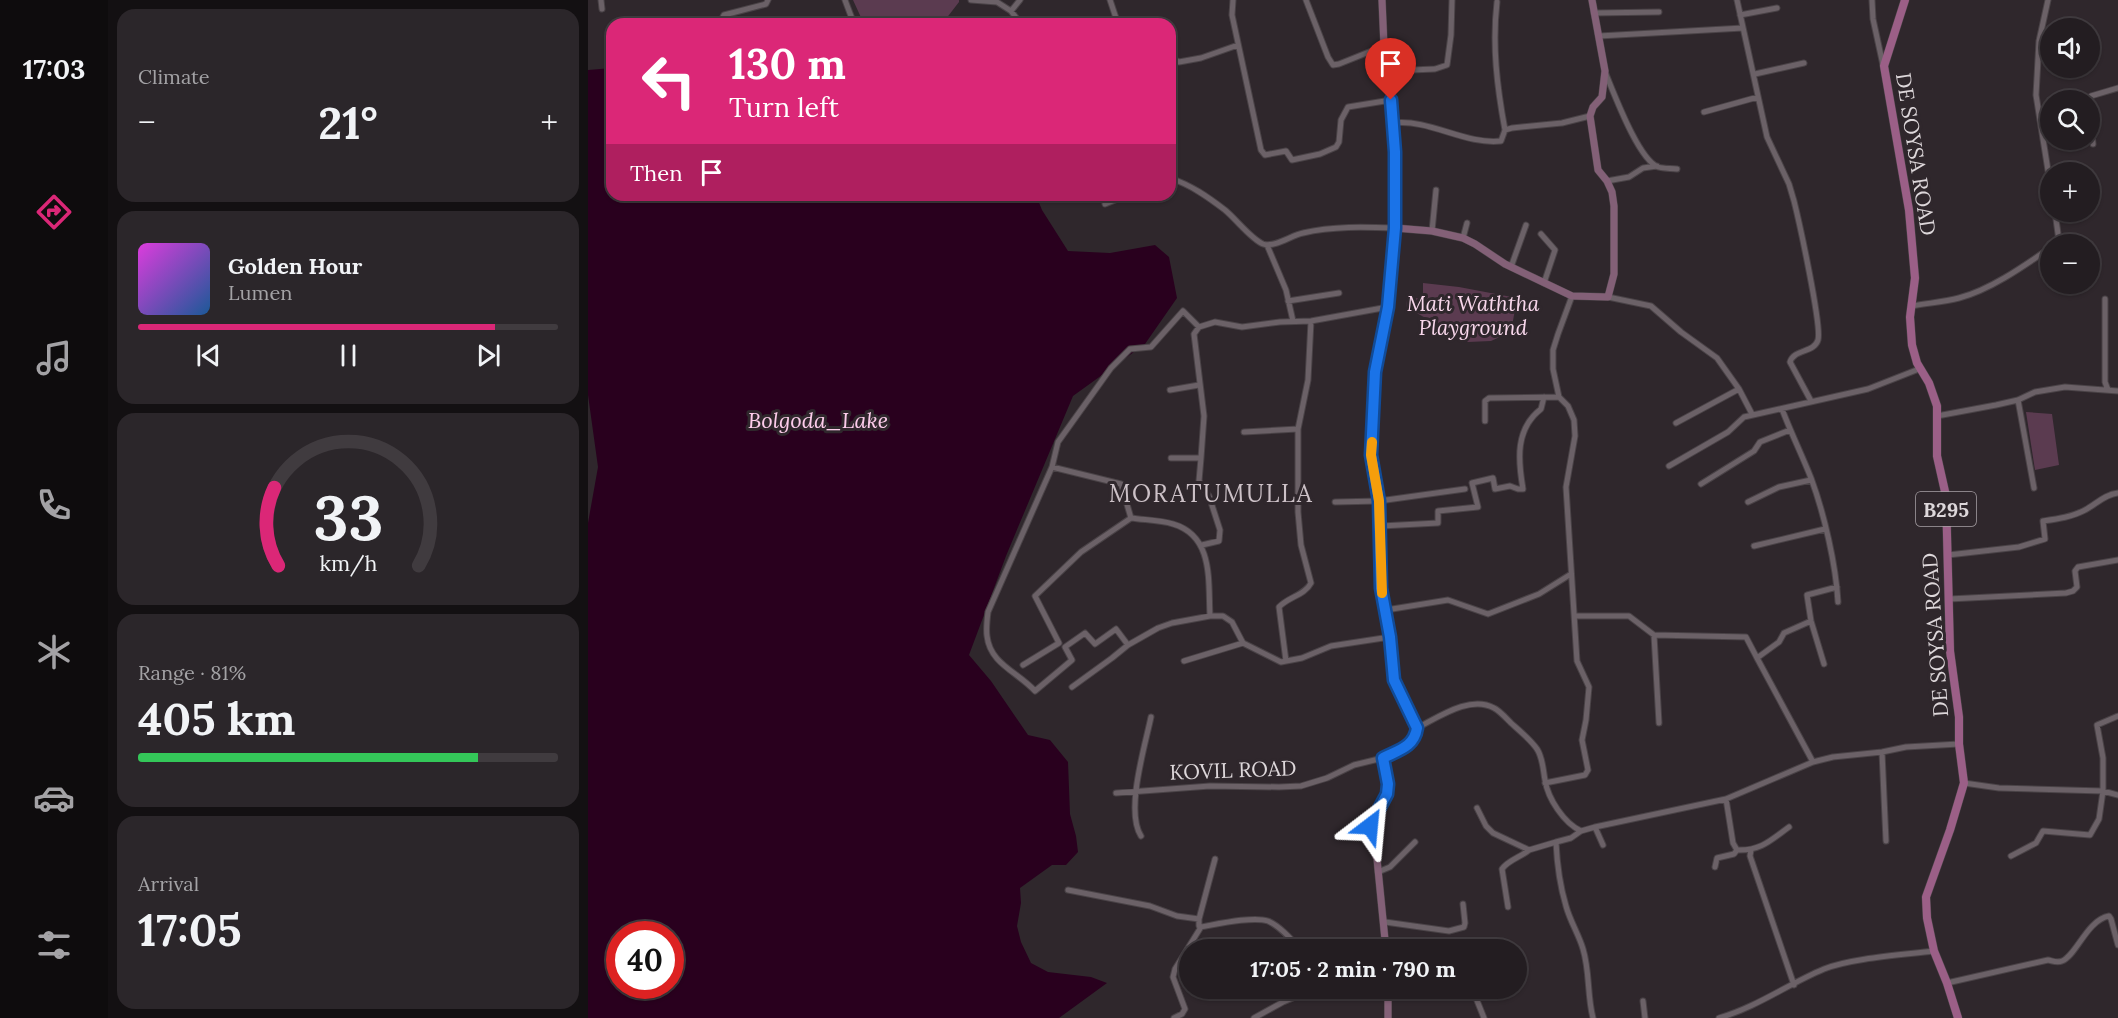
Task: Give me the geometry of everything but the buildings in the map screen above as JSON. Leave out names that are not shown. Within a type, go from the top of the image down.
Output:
[{"type":"main road","name":"DE SOYSA ROAD","points":[[1905,0],[1884,66],[1909,210],[1915,278],[1910,317],[1911,336],[1919,369],[1935,397],[1937,456],[1946,496],[1950,651],[1959,717],[1959,744],[1964,783],[1926,897],[1927,918],[1934,951],[1958,1018]]},
{"type":"street","points":[[601,0],[602,9]]},
{"type":"street","points":[[845,0],[852,18]]},
{"type":"street","points":[[971,0],[990,0],[1011,11],[1016,18]]},
{"type":"street","points":[[1011,11],[1020,0]]},
{"type":"street","points":[[1110,0],[1116,18]]},
{"type":"street","points":[[1233,0],[1232,15],[1238,45],[1265,155],[1286,151],[1292,160],[1320,154],[1336,147],[1339,142],[1341,120],[1348,107],[1391,100]]},
{"type":"street","points":[[1306,0],[1333,65],[1384,46]]},
{"type":"street","points":[[1382,0],[1384,46],[1394,123],[1395,228],[1388,307],[1375,372],[1371,455],[1381,526],[1381,588],[1390,637],[1394,680],[1417,728],[1469,704],[1481,704],[1495,708],[1538,749],[1545,783],[1560,815],[1581,831]]},
{"type":"street","points":[[1388,71],[1435,69],[1447,65],[1452,0]]},
{"type":"street","points":[[1592,0],[1605,71],[1630,129],[1644,154],[1657,166]]},
{"type":"street","points":[[1737,0],[1767,137],[1789,184],[1794,201],[1814,306],[1818,331],[1817,342],[1812,348],[1794,355],[1790,362],[1811,401]]},
{"type":"street","points":[[1872,0],[1873,19],[1884,66]]},
{"type":"street","points":[[2047,162],[2036,95],[2039,40],[2048,0]]},
{"type":"street","points":[[721,18],[766,1]]},
{"type":"street","points":[[1394,123],[1414,123],[1488,142],[1501,141],[1505,130],[1498,93],[1495,57],[1494,23],[1497,2]]},
{"type":"street","points":[[1740,15],[1777,8]]},
{"type":"street","points":[[1594,13],[1659,12]]},
{"type":"street","points":[[1599,36],[1743,28]]},
{"type":"street","points":[[1176,60],[1179,62],[1201,58],[1238,45]]},
{"type":"street","points":[[1755,74],[1804,63]]},
{"type":"street","points":[[1605,71],[1602,97],[1593,107],[1590,116],[1598,170],[1612,192],[1614,206],[1614,274],[1608,297]]},
{"type":"street","points":[[2100,93],[2118,88]]},
{"type":"street","points":[[1704,112],[1758,97]]},
{"type":"street","points":[[1505,130],[1562,123],[1590,116]]},
{"type":"street","points":[[1607,181],[1629,177],[1643,168],[1657,166],[1677,169]]},
{"type":"street","points":[[1176,180],[1188,184],[1226,210],[1260,243],[1268,245],[1300,234],[1343,227],[1432,231],[1463,238],[1511,267],[1572,296],[1608,297],[1651,306],[1681,332],[1717,358],[1739,389],[1752,414]]},
{"type":"street","points":[[1432,231],[1436,190]]},
{"type":"street","points":[[1105,204],[1112,201]]},
{"type":"street","points":[[1463,238],[1467,223]]},
{"type":"street","points":[[1511,267],[1526,225]]},
{"type":"street","points":[[1541,234],[1555,250],[1544,283]]},
{"type":"street","points":[[1268,245],[1286,290],[1293,321]]},
{"type":"street","points":[[1912,306],[1961,298],[1977,292],[2040,255]]},
{"type":"street","points":[[1288,301],[1339,293]]},
{"type":"street","points":[[1545,783],[1585,775],[1588,770],[1582,741],[1589,687],[1577,661],[1566,487],[1575,436],[1574,420],[1568,406],[1559,397],[1553,369],[1553,350],[1572,296]]},
{"type":"street","points":[[2105,299],[2105,382],[2108,390]]},
{"type":"street","points":[[1202,545],[1219,541],[1220,530],[1209,496],[1199,481],[1204,417],[1194,334],[1199,327],[1215,322],[1242,327],[1311,321],[1388,307]]},
{"type":"street","points":[[1128,645],[1116,629],[1095,644],[1085,633],[1065,647],[1072,660],[1035,692],[1024,680],[994,657],[987,636],[988,612],[1052,467],[1058,442],[1111,368],[1130,349],[1151,347],[1183,311],[1199,327]]},
{"type":"street","points":[[1286,662],[1279,607],[1311,584],[1300,534],[1298,429],[1308,380],[1311,321]]},
{"type":"street","points":[[1669,466],[1728,432],[1744,417],[1868,389],[1919,369]]},
{"type":"street","points":[[1170,390],[1199,385]]},
{"type":"street","points":[[1937,416],[2018,400],[2035,392],[2064,387],[2118,391]]},
{"type":"street","points":[[1676,423],[1739,389]]},
{"type":"street","points":[[1381,526],[1438,523],[1438,511],[1478,507],[1472,483],[1493,478],[1495,489],[1510,486],[1523,489],[1518,455],[1520,438],[1535,414],[1541,409],[1544,397]]},
{"type":"street","points":[[1485,421],[1485,401],[1489,398],[1559,397]]},
{"type":"street","points":[[2018,400],[2034,488]]},
{"type":"street","points":[[1782,409],[1811,480],[1825,529],[1838,602]]},
{"type":"street","points":[[1244,432],[1298,429]]},
{"type":"street","points":[[1701,484],[1754,451],[1760,442],[1790,430]]},
{"type":"street","points":[[1171,458],[1201,458]]},
{"type":"street","points":[[1052,467],[1121,484],[1131,518]]},
{"type":"street","points":[[1748,502],[1779,487],[1811,480]]},
{"type":"street","points":[[1335,502],[1379,501],[1466,489]]},
{"type":"street","points":[[1948,555],[2019,547],[2045,540],[2043,521],[2071,516],[2112,493],[2118,493]]},
{"type":"street","points":[[1023,665],[1059,643],[1035,596],[1081,552],[1131,518],[1172,523],[1184,528],[1202,545],[1206,558],[1210,616]]},
{"type":"street","points":[[1754,546],[1825,529]]},
{"type":"street","points":[[1948,599],[2066,593],[2077,587],[2075,571],[2078,567],[2118,560]]},
{"type":"street","points":[[1386,610],[1448,600],[1488,614],[1539,594],[1571,574]]},
{"type":"street","points":[[1824,664],[1811,621],[1807,595],[1837,587]]},
{"type":"street","points":[[1072,687],[1128,645],[1158,628],[1210,616],[1223,616],[1232,622],[1243,643],[1281,662],[1302,658],[1331,646],[1390,637]]},
{"type":"street","points":[[1575,616],[1629,616],[1654,635],[1746,637],[1774,694],[1813,762]]},
{"type":"street","points":[[1757,658],[1779,642],[1784,633],[1811,621]]},
{"type":"street","points":[[1654,635],[1659,723]]},
{"type":"street","points":[[1184,661],[1243,643]]},
{"type":"street","points":[[2011,856],[2036,843],[2043,831],[2090,835],[2099,819],[2103,792],[2103,758],[2097,725],[2118,716]]},
{"type":"street","points":[[1141,836],[1135,823],[1136,791],[1151,717]]},
{"type":"street","name":"KOVIL ROAD","points":[[1116,793],[1210,786],[1301,786],[1327,778],[1354,765],[1383,758],[1411,744],[1417,728]]},
{"type":"street","points":[[1508,908],[1502,869],[1504,865],[1521,857],[1529,850],[1570,838],[1581,831],[1726,799],[1813,762],[1833,757],[1906,747],[1959,744]]},
{"type":"street","points":[[1882,752],[1886,841]]},
{"type":"street","points":[[1383,758],[1388,784],[1387,794],[1368,834],[1377,859],[1386,939]]},
{"type":"street","points":[[1964,783],[1999,788],[2103,792],[2118,795]]},
{"type":"street","points":[[1726,799],[1733,843],[1737,850]]},
{"type":"street","points":[[1477,808],[1486,826],[1493,833],[1529,850]]},
{"type":"street","points":[[1595,827],[1603,845]]},
{"type":"street","points":[[1715,867],[1717,858],[1731,855],[1737,850],[1751,850],[1769,842],[1789,827]]},
{"type":"street","points":[[1378,872],[1390,867],[1415,842]]},
{"type":"street","points":[[1556,842],[1566,909],[1583,949],[1587,966],[1593,1018]]},
{"type":"street","points":[[1751,850],[1750,856],[1794,985]]},
{"type":"street","points":[[1202,927],[1199,926],[1199,919],[1215,859]]},
{"type":"street","points":[[1068,890],[1150,906],[1177,916],[1199,919]]},
{"type":"street","points":[[1385,922],[1449,931],[1464,927],[1463,904]]},
{"type":"street","points":[[1947,983],[2048,960],[2062,961],[2068,958],[2089,929],[2109,916],[2118,945]]},
{"type":"street","points":[[1174,1018],[1182,1014],[1185,1009],[1173,977],[1175,969],[1202,927],[1251,920],[1266,921],[1290,939]]},
{"type":"street","points":[[1719,1018],[1739,1015],[1801,979],[1827,968],[1934,951]]},
{"type":"street","points":[[1254,1018],[1290,999]]},
{"type":"street","points":[[1388,999],[1388,1018]]},
{"type":"street","points":[[1474,999],[1484,1018]]},
{"type":"street","points":[[1643,1001],[1645,1018]]},
{"type":"green space","points":[[853,0],[959,0],[947,18],[861,18]]},
{"type":"green space","name":"Mati Waththa Playground","points":[[1423,283],[1517,298],[1511,332],[1491,341],[1468,342],[1406,307],[1407,300],[1423,297]]},
{"type":"green space","points":[[2026,412],[2052,414],[2059,465],[2035,470]]},
{"type":"water","name":"Bolgoda_Lake","points":[[606,68],[606,201],[1038,201],[1068,251],[1110,253],[1155,245],[1169,257],[1177,298],[1145,344],[1073,396],[1006,556],[969,655],[991,681],[1028,735],[1050,740],[1068,762],[1070,814],[1078,852],[1066,865],[1052,865],[1020,888],[1021,903],[1017,926],[1021,942],[1031,963],[1048,972],[1091,977],[1107,983],[1059,1018],[588,1018],[588,523],[598,467],[588,395],[588,70]]},
{"type":"slow traffic","points":[[1372,442],[1371,455],[1381,526],[1382,593]]},
{"type":"district","name":"MORATUMULLA","points":[[1211,493]]},
{"type":"route","points":[[1370,826],[1387,794],[1388,784],[1383,758],[1411,744],[1417,728],[1394,680],[1390,637],[1381,588],[1381,526],[1371,455],[1375,372],[1388,307],[1395,228],[1395,152],[1391,100]]}]
